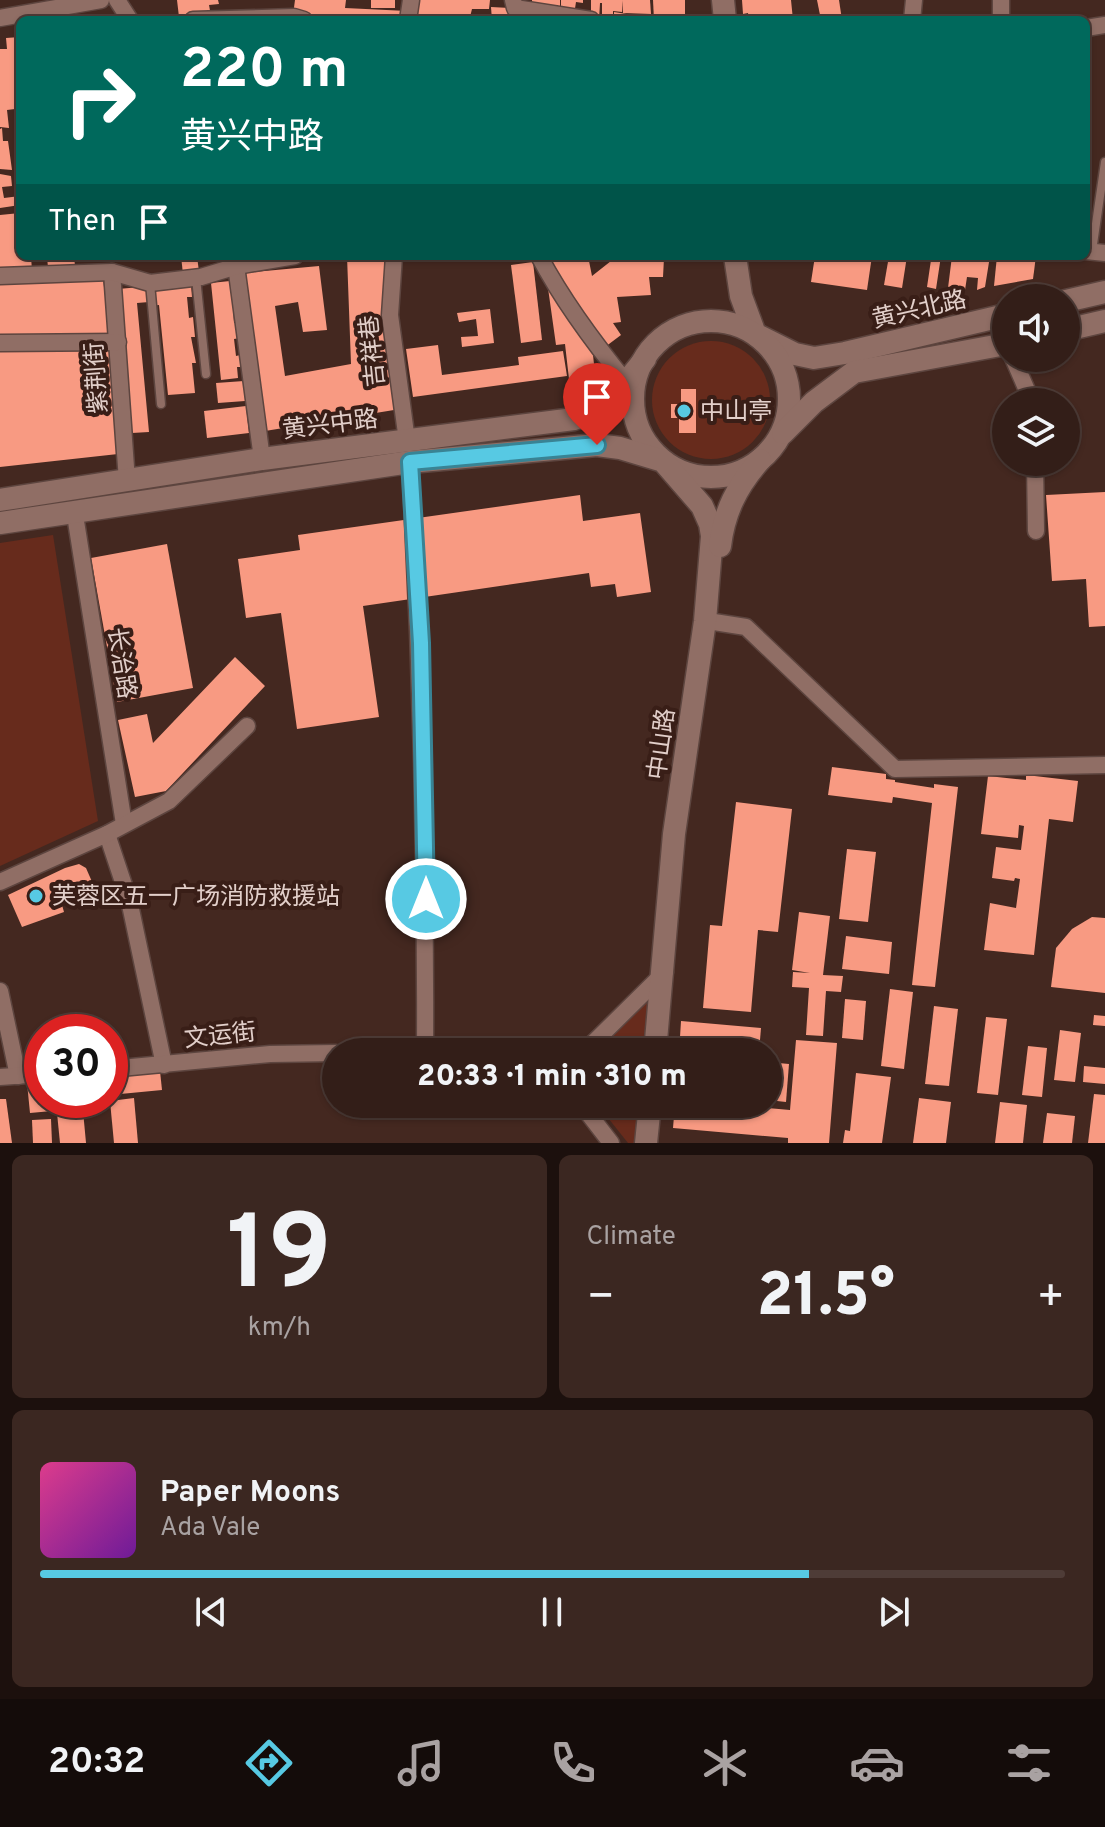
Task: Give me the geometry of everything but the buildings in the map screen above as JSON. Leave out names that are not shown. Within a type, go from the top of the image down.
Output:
[{"type":"main road","points":[[736,260],[741,296],[755,334],[766,343],[781,364],[788,388],[788,413],[779,437]]},
{"type":"main road","points":[[1080,298],[1105,292]]},
{"type":"main road","name":"黄兴北路","points":[[849,363],[992,319]]},
{"type":"main road","points":[[1080,327],[1105,321]]},
{"type":"main road","points":[[724,322],[804,356],[849,363],[760,460],[748,468],[720,477],[690,475],[663,461],[646,442],[636,418],[634,391],[645,359],[659,341],[690,324],[724,322]]},
{"type":"main road","name":"黄兴北路","points":[[849,363],[992,346]]},
{"type":"main road","name":"黄兴中路","points":[[0,523],[70,513],[586,416],[626,382],[645,359]]},
{"type":"main road","name":"黄兴中路","points":[[0,500],[262,459],[587,445],[620,448],[663,461]]},
{"type":"main road","name":"中山路","points":[[657,1038],[682,835],[714,622],[724,523],[735,494],[760,460]]},
{"type":"main road","name":"中山路","points":[[663,461],[702,506],[712,536],[705,621],[674,834],[664,1038]]},
{"type":"main road","points":[[646,1143],[649,1118]]},
{"type":"main road","points":[[654,1143],[657,1118]]},
{"type":"street","points":[[0,18],[101,0]]},
{"type":"street","points":[[513,0],[515,8],[566,16]]},
{"type":"street","name":"吉祥巷","points":[[394,260],[390,315],[409,451],[421,643],[426,869],[425,1038]]},
{"type":"street","points":[[541,260],[597,346],[626,382]]},
{"type":"street","points":[[0,276],[84,264],[150,283],[196,277],[236,261],[262,459]]},
{"type":"street","name":"紫荆街","points":[[112,272],[127,481]]},
{"type":"street","points":[[0,343],[118,342]]},
{"type":"street","points":[[1035,476],[1036,531]]},
{"type":"street","name":"长治路","points":[[70,513],[75,515],[124,824]]},
{"type":"street","points":[[714,622],[746,627],[895,769],[1105,765]]},
{"type":"street","points":[[0,882],[107,834],[169,801],[247,726]]},
{"type":"street","points":[[107,834],[129,900],[164,1065]]},
{"type":"street","points":[[598,1038],[666,971]]},
{"type":"street","points":[[0,991],[18,1076]]},
{"type":"street","name":"文运街","points":[[128,1068],[270,1054],[322,1053]]},
{"type":"street","points":[[0,1077],[24,1076]]},
{"type":"street","points":[[592,1118],[611,1143]]},
{"type":"lane","points":[[1094,252],[1105,162]]},
{"type":"lane","points":[[196,277],[206,374]]},
{"type":"lane","points":[[150,283],[161,404]]},
{"type":"shaded area","points":[[711,341],[734,345],[753,358],[766,377],[770,400],[766,423],[753,442],[734,455],[711,459],[688,455],[669,442],[656,423],[652,400],[656,377],[669,358],[688,345]]},
{"type":"shaded area","points":[[53,535],[98,821],[0,866],[0,543]]},
{"type":"shaded area","points":[[653,995],[649,1038],[612,1038]]},
{"type":"shaded area","points":[[608,1118],[643,1118],[641,1143],[628,1143]]},
{"type":"place","name":"中山亭","points":[[684,411]]},
{"type":"place","name":"芙蓉区五一广场消防救援站","points":[[36,896]]},
{"type":"route","points":[[426,899],[421,643],[410,462],[597,445]]}]
